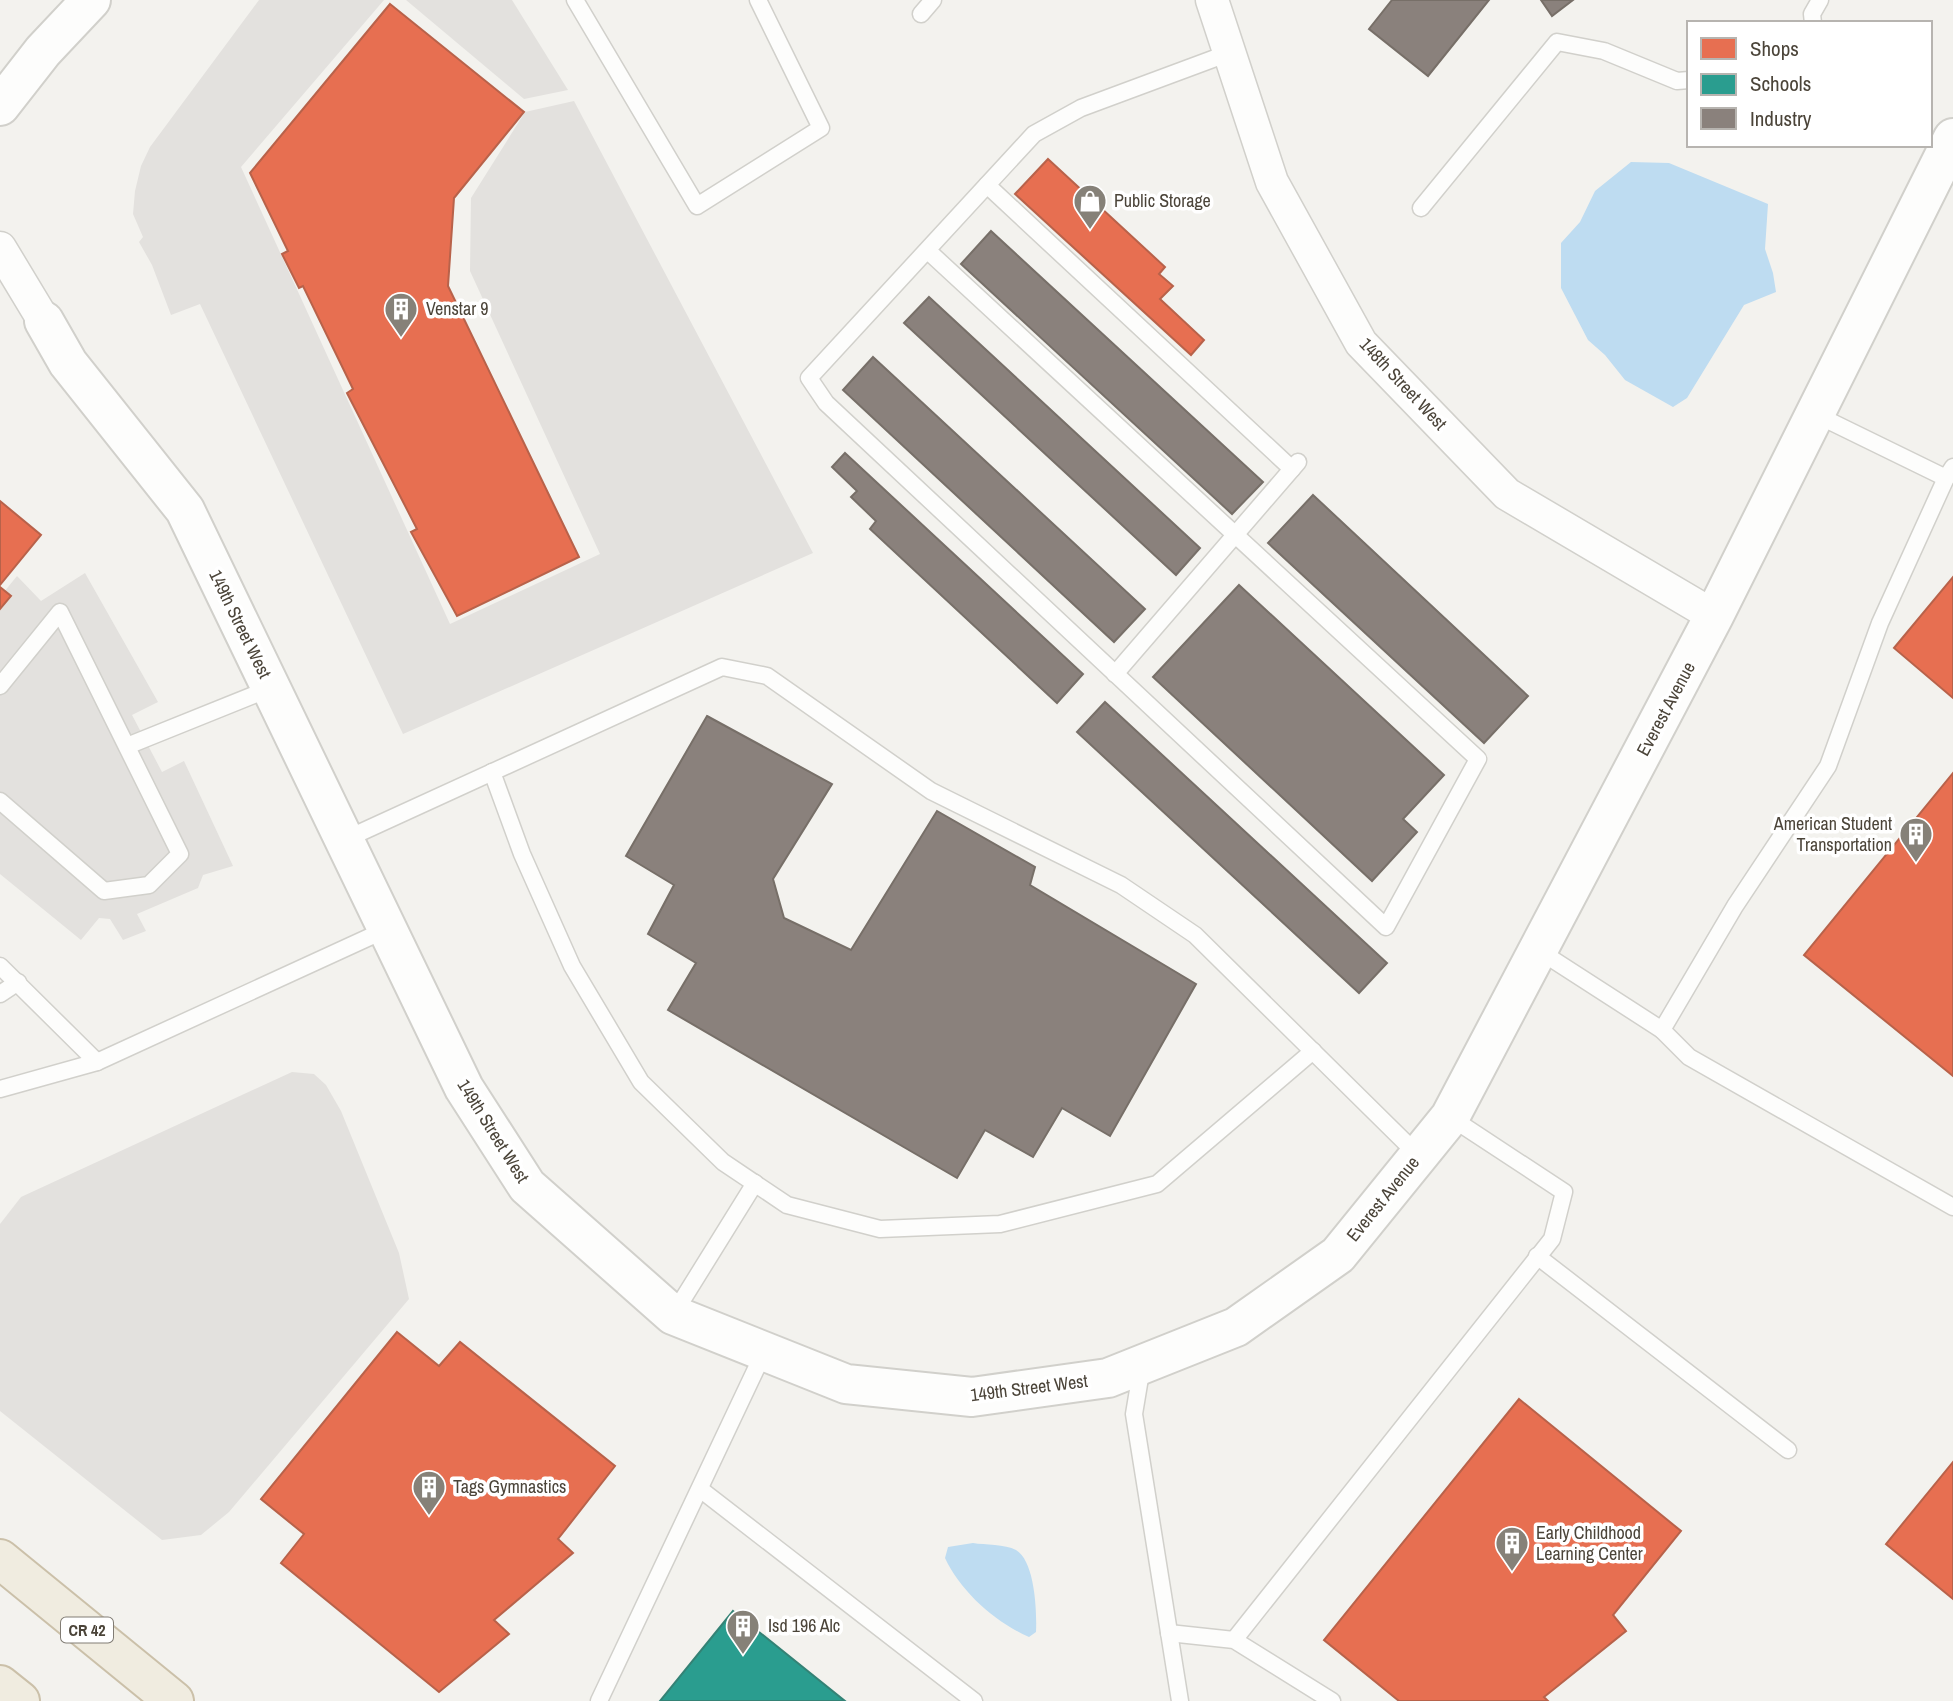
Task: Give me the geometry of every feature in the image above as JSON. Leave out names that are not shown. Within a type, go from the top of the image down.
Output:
[{"type":"highway","name":"CR 42","points":[[0,1559],[174,1701]]},
{"type":"highway","points":[[0,1685],[20,1701]]},
{"type":"street","points":[[0,106],[43,51],[91,0]]},
{"type":"street","name":"148th Street West","points":[[1212,0],[1272,182],[1361,343],[1507,494],[1714,616]]},
{"type":"street","name":"Everest Avenue","points":[[1338,1255],[1450,1117],[1714,616],[1815,414],[1942,147]]},
{"type":"street","points":[[0,248],[44,321]]},
{"type":"street","points":[[0,295],[44,321]]},
{"type":"street","name":"149th Street West","points":[[44,321],[68,363],[185,510],[464,1087],[527,1186],[673,1315],[846,1384],[972,1397],[1108,1378],[1236,1327],[1338,1255]]},
{"type":"lane","points":[[582,2],[697,206],[821,128],[758,0]]},
{"type":"lane","points":[[921,14],[933,0]]},
{"type":"lane","points":[[1813,21],[1812,14],[1820,0]]},
{"type":"lane","points":[[1421,208],[1557,43],[1604,51],[1677,80],[1687,80]]},
{"type":"lane","points":[[927,250],[1478,759],[1386,927],[826,403],[809,378],[927,250],[1034,134],[1081,108],[1229,53]]},
{"type":"lane","points":[[987,185],[1295,466],[1115,674]]},
{"type":"lane","points":[[1662,1030],[1735,906],[1828,766],[1880,623],[1949,472],[1815,414]]},
{"type":"lane","points":[[0,686],[60,611],[180,854],[149,885],[104,891],[0,800]]},
{"type":"lane","points":[[344,840],[722,667],[767,676],[931,791],[1121,885],[1195,935],[1419,1156]]},
{"type":"lane","points":[[127,746],[271,688]]},
{"type":"lane","points":[[492,772],[522,854],[572,966],[641,1082],[723,1162],[788,1205],[880,1229],[1000,1224],[1157,1184],[1313,1051]]},
{"type":"lane","points":[[0,1089],[97,1062],[387,929]]},
{"type":"lane","points":[[1538,950],[1662,1030],[1689,1057],[1953,1207]]},
{"type":"lane","points":[[0,966],[97,1062]]},
{"type":"lane","points":[[0,994],[18,982]]},
{"type":"lane","points":[[1234,1640],[1552,1239],[1564,1192],[1450,1117]]},
{"type":"lane","points":[[673,1315],[755,1183]]},
{"type":"lane","points":[[1538,1256],[1788,1450]]},
{"type":"lane","points":[[599,1701],[764,1351]]},
{"type":"lane","points":[[1143,1364],[1134,1414],[1180,1701]]},
{"type":"lane","points":[[700,1489],[974,1701]]},
{"type":"lane","points":[[1169,1633],[1234,1640],[1332,1701]]},
{"type":"shaded area","points":[[259,0],[384,0],[241,167],[450,624],[600,554],[470,271],[471,198],[525,112],[574,101],[813,553],[403,734],[200,304],[171,315],[152,265],[139,242],[143,237],[133,214],[141,166],[150,147]]},
{"type":"shaded area","points":[[406,0],[512,0],[568,90],[524,99]]},
{"type":"shaded area","points":[[85,573],[158,702],[132,715],[162,772],[184,761],[233,866],[203,875],[198,888],[137,914],[146,931],[123,940],[110,919],[99,918],[81,940],[0,874],[0,597],[17,576],[41,601]]},
{"type":"shaded area","points":[[292,1072],[314,1074],[326,1085],[341,1111],[399,1253],[409,1299],[229,1512],[201,1535],[162,1540],[0,1411],[0,1224],[21,1197]]},
{"type":"water","points":[[1631,162],[1669,163],[1768,204],[1765,249],[1776,292],[1744,305],[1687,398],[1673,407],[1625,380],[1605,355],[1588,340],[1561,288],[1561,243],[1580,222],[1595,191]]},
{"type":"water","points":[[973,1543],[1006,1547],[1016,1550],[1022,1556],[1031,1576],[1035,1600],[1036,1632],[1029,1637],[980,1605],[952,1571],[945,1558],[948,1547]]},
{"type":"building: Shops","name":"Venstar 9","points":[[390,4],[524,112],[454,198],[448,286],[579,557],[457,616],[411,532],[417,529],[347,393],[353,389],[303,286],[299,288],[282,254],[288,251],[250,173]]},
{"type":"building: Shops","name":"Public Storage","points":[[1048,159],[1165,267],[1159,274],[1173,286],[1160,299],[1204,340],[1191,355],[1015,194]]},
{"type":"building: Shops","points":[[0,501],[41,535],[0,585]]},
{"type":"building: Shops","points":[[1953,577],[1953,698],[1894,648]]},
{"type":"building: Shops","points":[[0,587],[11,596],[0,609]]},
{"type":"building: Shops","name":"American Student Transportation","points":[[1953,773],[1953,1076],[1804,955]]},
{"type":"building: Shops","name":"Tags Gymnastics","points":[[397,1332],[439,1366],[460,1342],[615,1466],[558,1539],[573,1553],[494,1620],[509,1634],[439,1692],[281,1563],[304,1534],[261,1499]]},
{"type":"building: Shops","name":"Early Childhood Learning Center","points":[[1519,1399],[1681,1531],[1613,1615],[1626,1631],[1544,1697],[1548,1701],[1399,1701],[1324,1640]]},
{"type":"building: Shops","points":[[1953,1462],[1953,1599],[1886,1544]]},
{"type":"building: Schools","name":"Isd 196 Alc","points":[[733,1611],[845,1701],[660,1701]]},
{"type":"building: Industry","points":[[1392,0],[1489,0],[1428,76],[1369,29]]},
{"type":"building: Industry","points":[[1541,0],[1573,0],[1552,16]]},
{"type":"building: Industry","points":[[991,231],[1263,482],[1232,514],[961,264]]},
{"type":"building: Industry","points":[[929,297],[1200,548],[1176,575],[904,323]]},
{"type":"building: Industry","points":[[873,357],[1145,609],[1114,642],[843,390]]},
{"type":"building: Industry","points":[[845,453],[1083,674],[1057,703],[870,529],[876,521],[851,497],[857,491],[832,467]]},
{"type":"building: Industry","points":[[1313,495],[1528,696],[1484,743],[1268,543]]},
{"type":"building: Industry","points":[[1239,585],[1444,775],[1403,819],[1417,832],[1372,881],[1153,677]]},
{"type":"building: Industry","points":[[1105,702],[1387,963],[1359,993],[1077,732]]},
{"type":"building: Industry","points":[[707,716],[832,784],[773,879],[784,918],[851,950],[937,811],[1035,867],[1030,885],[1196,984],[1110,1136],[1062,1108],[1033,1157],[985,1130],[957,1178],[668,1010],[696,963],[648,934],[674,885],[626,856]]},
{"type":"place","name":"Public Storage","points":[[1090,231]]},
{"type":"place","name":"Venstar 9","points":[[401,339]]},
{"type":"place","name":"American Student Transportation","points":[[1916,864]]},
{"type":"place","name":"Tags Gymnastics","points":[[429,1517]]},
{"type":"place","name":"Early Childhood Learning Center","points":[[1512,1573]]},
{"type":"place","name":"Isd 196 Alc","points":[[743,1656]]}]
